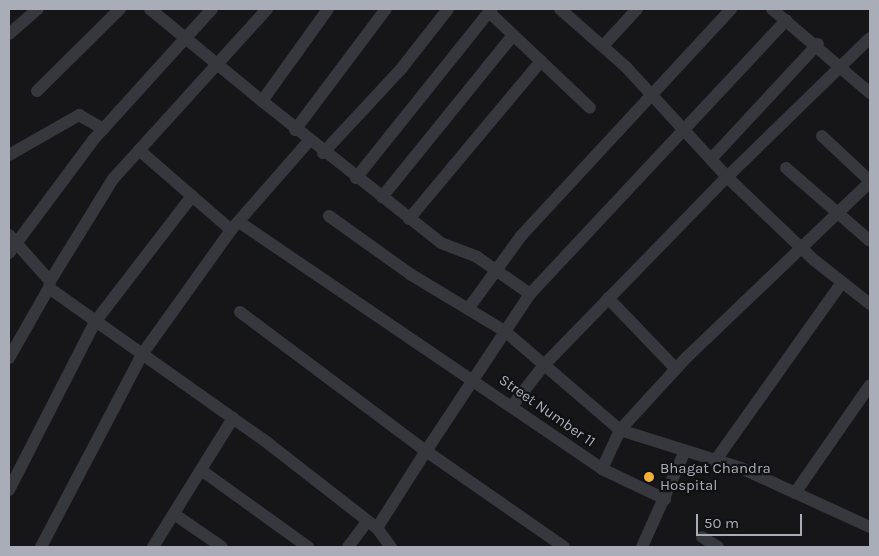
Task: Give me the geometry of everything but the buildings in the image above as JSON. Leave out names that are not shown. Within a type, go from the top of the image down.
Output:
[{"type":"street","points":[[9,34],[38,9]]},
{"type":"street","points":[[37,91],[120,9]]},
{"type":"street","points":[[150,9],[323,153],[409,219],[441,243],[467,252],[530,294]]},
{"type":"street","points":[[212,9],[184,37],[102,129],[11,244],[49,284],[95,322],[143,353],[233,418],[372,525],[391,547]]},
{"type":"street","points":[[9,358],[49,284],[113,179],[218,66],[267,9]]},
{"type":"street","points":[[262,101],[328,9]]},
{"type":"street","points":[[295,130],[386,9]]},
{"type":"street","points":[[323,153],[401,69],[448,9]]},
{"type":"street","points":[[560,9],[603,46],[652,93],[727,177],[802,248],[870,304]]},
{"type":"street","points":[[603,46],[637,9]]},
{"type":"street","points":[[468,310],[494,269],[652,93],[731,9]]},
{"type":"street","points":[[772,9],[788,15],[842,66],[868,86]]},
{"type":"street","points":[[356,178],[490,11],[590,108]]},
{"type":"street","points":[[348,547],[372,525],[426,451],[530,294],[788,15]]},
{"type":"street","points":[[382,197],[513,35]]},
{"type":"street","points":[[512,406],[544,365],[608,298],[727,177],[870,38]]},
{"type":"street","points":[[711,158],[818,44]]},
{"type":"street","points":[[409,219],[541,61]]},
{"type":"street","points":[[9,155],[79,115],[102,129]]},
{"type":"street","points":[[602,469],[620,430],[676,369],[870,182],[822,136]]},
{"type":"street","points":[[41,547],[143,353],[235,226],[309,141]]},
{"type":"street","name":"Street Number 11","points":[[139,150],[192,196],[235,226],[474,379],[602,469],[665,498]]},
{"type":"street","points":[[786,168],[870,241]]},
{"type":"street","points":[[9,490],[95,322],[192,196]]},
{"type":"street","points":[[329,216],[410,274],[506,332],[620,430],[715,460],[869,522]]},
{"type":"street","points":[[715,460],[842,282]]},
{"type":"street","points":[[608,298],[676,369]]},
{"type":"street","points":[[240,312],[426,451],[564,547]]},
{"type":"street","points":[[795,492],[870,385]]},
{"type":"street","points":[[153,547],[233,418]]},
{"type":"street","points":[[642,547],[685,451]]},
{"type":"street","points":[[201,470],[308,547]]},
{"type":"street","points":[[174,514],[222,547]]},
{"type":"street","points":[[702,537],[718,547]]},
{"type":"place","name":"Bhagat Chandra Hospital","points":[[649,477]]}]
